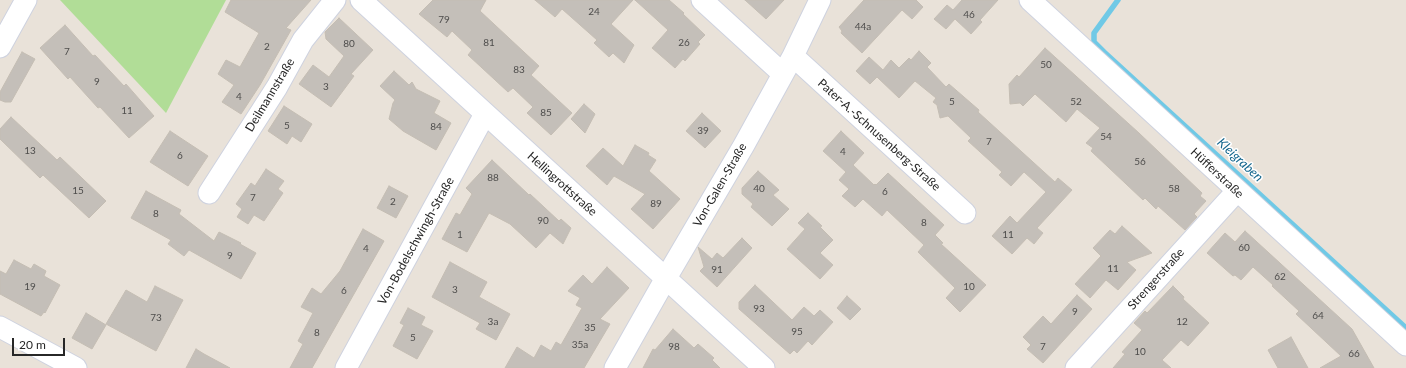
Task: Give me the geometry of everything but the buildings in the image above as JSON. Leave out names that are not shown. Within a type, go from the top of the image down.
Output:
[{"type":"street","points":[[0,47],[26,0]]},
{"type":"street","name":"Deilmannstraße","points":[[209,193],[277,87],[303,40],[335,0]]},
{"type":"street","name":"Hellingrottstraße","points":[[361,0],[764,368]]},
{"type":"street","points":[[702,0],[783,74]]},
{"type":"street","name":"Von-Galen-Straße","points":[[615,368],[744,145],[783,74],[820,0]]},
{"type":"street","name":"Hüfferstraße","points":[[1030,0],[1406,345]]},
{"type":"street","name":"Pater-A.-Schnusenberg-Straße","points":[[792,56],[965,213]]},
{"type":"street","name":"Von-Bodelschwingh-Straße","points":[[346,368],[485,114]]},
{"type":"street","name":"Strengerstraße","points":[[1076,368],[1237,191]]},
{"type":"street","points":[[0,327],[76,368]]},
{"type":"green space","points":[[60,0],[226,0],[166,113]]},
{"type":"waterway","name":"Kleigraben","points":[[1118,0],[1094,33],[1094,42],[1406,328]]}]
